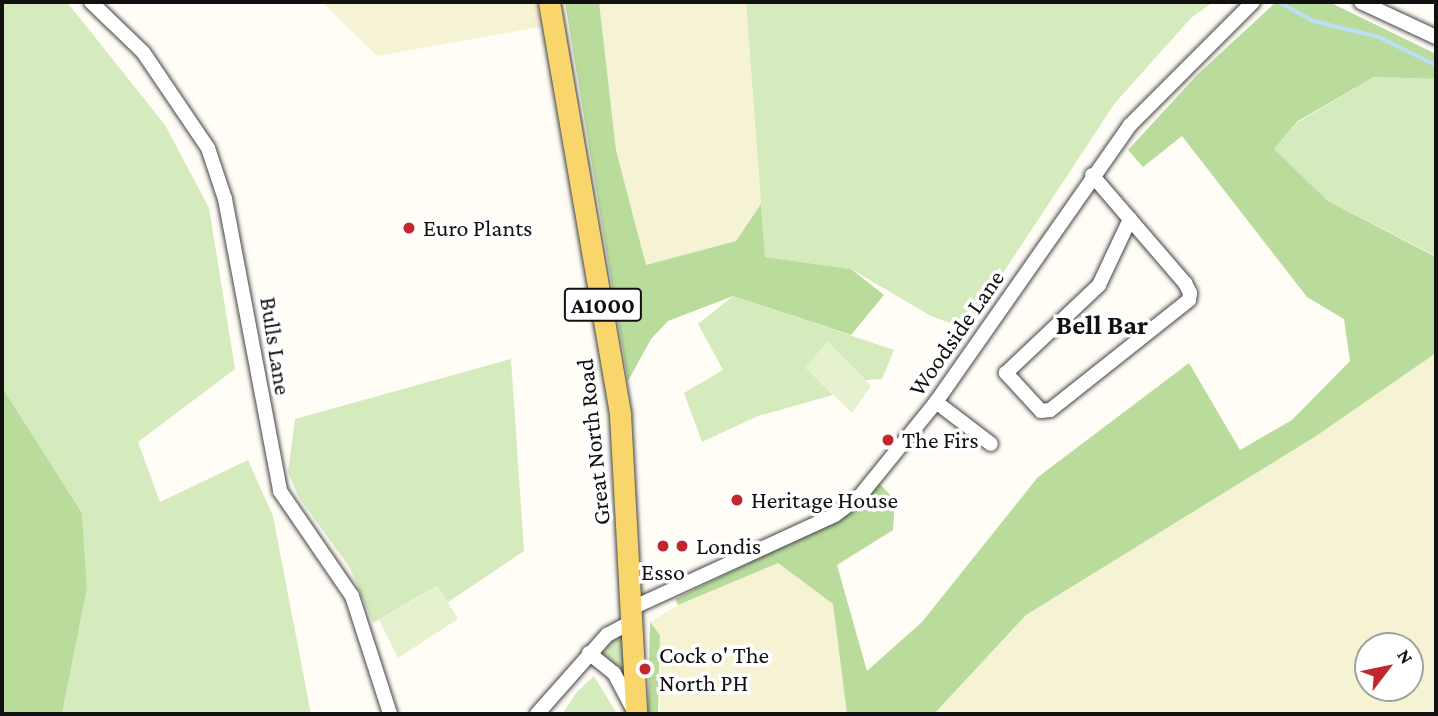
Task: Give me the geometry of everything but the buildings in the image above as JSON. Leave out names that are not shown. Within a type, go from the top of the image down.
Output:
[{"type":"main road","name":"Great North Road","points":[[549,2],[615,376],[633,614],[636,714]]},
{"type":"street","name":"Bulls Lane","points":[[92,2],[143,52],[208,148],[225,199],[244,288],[279,491],[352,596],[390,714]]},
{"type":"street","name":"Woodside Lane","points":[[537,714],[589,653],[633,614],[835,515],[882,473],[936,402],[1092,175],[1130,125],[1253,2]]},
{"type":"street","points":[[1361,2],[1436,37]]},
{"type":"street","points":[[1092,175],[1130,219],[1185,283],[1189,300],[1050,410],[1041,411],[1006,373],[1099,285],[1130,219]]},
{"type":"street","points":[[936,402],[991,444]]},
{"type":"street","points":[[589,653],[614,673],[636,714]]},
{"type":"shaded area","points":[[322,2],[536,2],[540,27],[377,56]]},
{"type":"shaded area","points":[[599,2],[746,2],[761,204],[736,241],[646,265],[616,150]]},
{"type":"shaded area","points":[[1436,353],[1436,714],[934,714],[1026,615],[1311,439]]},
{"type":"shaded area","points":[[778,563],[833,604],[847,714],[660,714],[660,635],[650,622],[678,605]]},
{"type":"green space","points":[[2,2],[67,2],[165,125],[209,208],[235,369],[138,442],[160,502],[248,460],[273,516],[311,714],[62,714],[87,588],[82,513],[2,387]]},
{"type":"green space","points":[[565,2],[599,2],[616,150],[646,265],[736,241],[761,204],[765,257],[851,269],[884,295],[851,335],[733,296],[668,321],[651,339],[628,381]]},
{"type":"green space","points":[[746,2],[1213,2],[1191,18],[1115,103],[966,329],[931,316],[851,269],[765,257]]},
{"type":"green space","points":[[1276,2],[1329,2],[1436,54],[1436,79],[1374,77],[1298,121],[1274,149],[1328,201],[1436,257],[1436,353],[1316,436],[1026,615],[934,714],[847,714],[833,604],[778,563],[678,605],[675,599],[849,514],[878,482],[895,500],[893,530],[837,565],[867,671],[922,622],[1038,477],[1189,363],[1240,450],[1292,420],[1350,361],[1344,319],[1307,297],[1182,136],[1143,167],[1128,150],[1198,74]]},
{"type":"green space","points":[[1374,77],[1436,79],[1436,256],[1328,201],[1274,149],[1298,122]]},
{"type":"green space","points":[[733,296],[894,350],[882,379],[865,380],[827,342],[806,368],[833,395],[758,416],[702,442],[684,393],[723,370],[698,324]]},
{"type":"green space","points":[[827,342],[871,386],[852,413],[806,368]]},
{"type":"green space","points":[[511,359],[524,551],[448,602],[437,586],[373,623],[350,568],[298,496],[288,472],[295,419]]},
{"type":"green space","points":[[2,387],[82,513],[87,588],[62,714],[2,714]]},
{"type":"green space","points":[[438,586],[458,619],[398,658],[379,620]]},
{"type":"green space","points":[[650,622],[660,635],[658,714],[648,714]]},
{"type":"green space","points":[[620,632],[623,632],[626,682],[601,654]]},
{"type":"green space","points":[[594,676],[617,714],[562,714],[577,692]]},
{"type":"waterway","points":[[1279,2],[1313,21],[1379,37],[1436,65]]},
{"type":"place","name":"Euro Plants","points":[[409,228]]},
{"type":"place","name":"The Firs","points":[[888,440]]},
{"type":"place","name":"Heritage House","points":[[737,500]]},
{"type":"place","name":"Esso","points":[[663,546]]},
{"type":"place","name":"Londis","points":[[682,546]]},
{"type":"place","name":"Cock o' The North PH","points":[[645,669]]},
{"type":"district","name":"Bell Bar","points":[[1102,325]]}]
